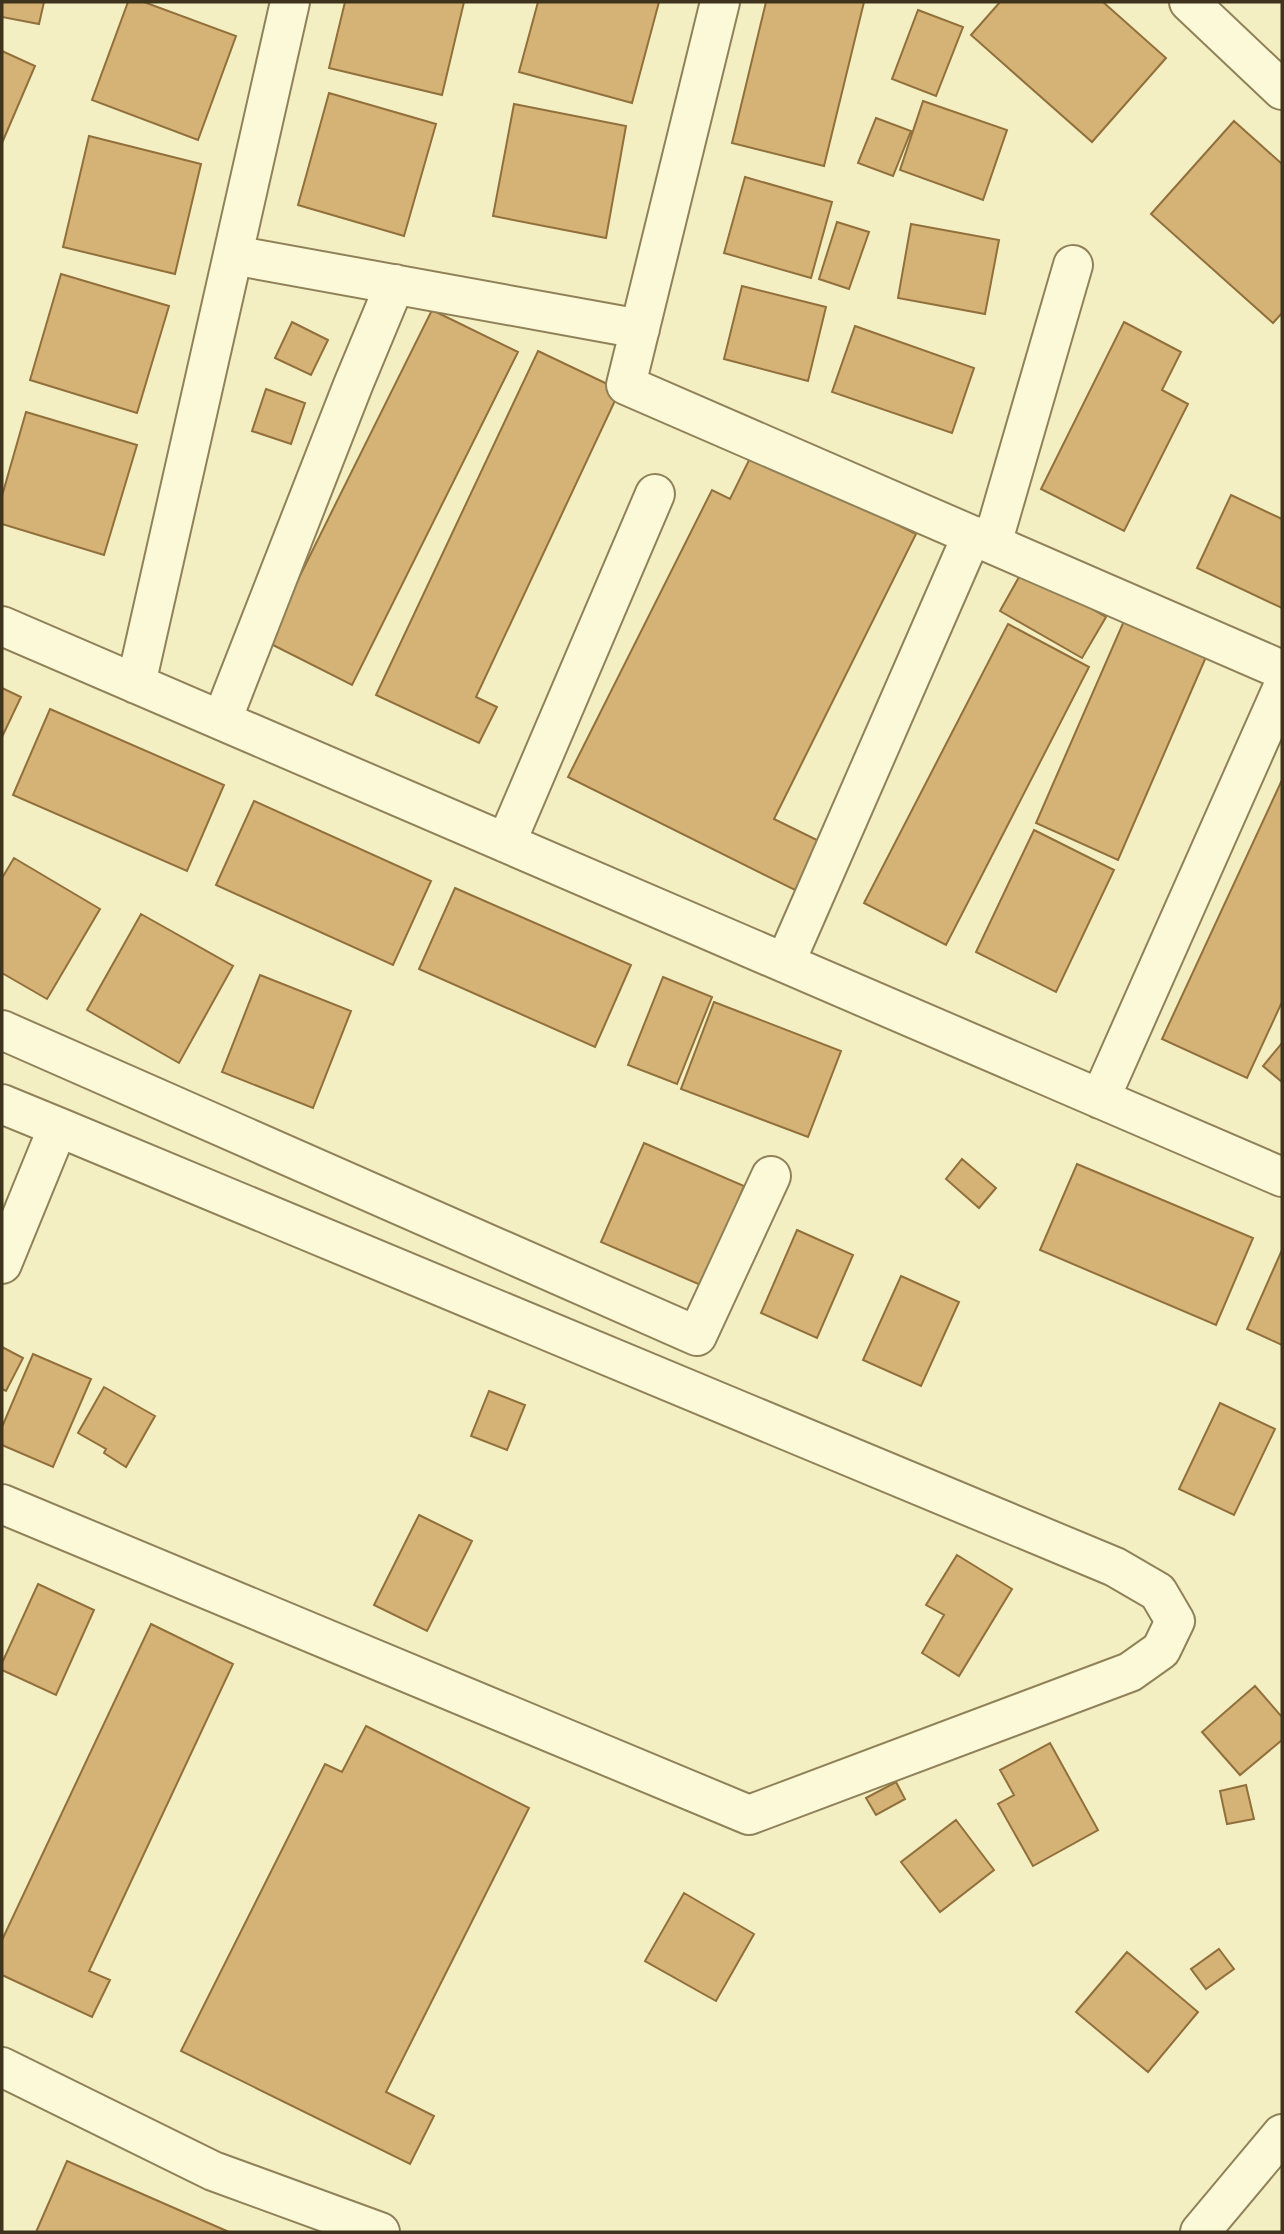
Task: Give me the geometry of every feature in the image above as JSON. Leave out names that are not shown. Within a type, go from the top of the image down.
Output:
[{"type":"street","points":[[136,684],[290,2]]},
{"type":"street","points":[[720,2],[626,384],[1282,670]]},
{"type":"street","points":[[1189,2],[1282,90]]},
{"type":"street","points":[[233,255],[639,329]]},
{"type":"street","points":[[785,963],[982,539],[1073,265]]},
{"type":"street","points":[[222,720],[395,284]]},
{"type":"street","points":[[506,843],[655,494]]},
{"type":"street","points":[[2,626],[1282,1177]]},
{"type":"street","points":[[1100,1099],[1282,689]]},
{"type":"street","points":[[2,1030],[697,1336],[771,1176]]},
{"type":"street","points":[[2,1104],[1115,1567],[1158,1592],[1175,1621],[1161,1650],[1130,1672],[749,1815],[2,1504]]},
{"type":"street","points":[[2,1264],[58,1127]]},
{"type":"street","points":[[2,2067],[213,2171],[380,2232]]},
{"type":"street","points":[[1200,2232],[1282,2134]]},
{"type":"building","points":[[2,2],[44,2],[39,24],[2,17]]},
{"type":"building","points":[[128,2],[144,2],[236,36],[198,140],[92,100]]},
{"type":"building","points":[[345,2],[464,2],[442,95],[329,68]]},
{"type":"building","points":[[538,2],[659,2],[632,103],[519,72]]},
{"type":"building","points":[[766,2],[864,2],[824,166],[732,143]]},
{"type":"building","points":[[1000,2],[1103,2],[1166,58],[1092,142],[971,35]]},
{"type":"building","points":[[918,10],[963,27],[936,96],[892,79]]},
{"type":"building","points":[[2,51],[35,66],[2,143]]},
{"type":"building","points":[[329,93],[436,124],[404,236],[298,205]]},
{"type":"building","points":[[923,101],[1007,130],[983,200],[900,170]]},
{"type":"building","points":[[514,104],[626,126],[606,238],[493,216]]},
{"type":"building","points":[[876,118],[911,131],[893,176],[858,163]]},
{"type":"building","points":[[1234,121],[1282,164],[1282,313],[1273,323],[1151,214]]},
{"type":"building","points":[[89,136],[201,164],[175,274],[63,247]]},
{"type":"building","points":[[745,177],[832,202],[811,278],[724,253]]},
{"type":"building","points":[[837,222],[869,232],[849,289],[819,279]]},
{"type":"building","points":[[911,224],[999,240],[985,314],[898,298]]},
{"type":"building","points":[[61,274],[169,306],[137,413],[30,380]]},
{"type":"building","points":[[742,286],[826,307],[808,381],[724,359]]},
{"type":"building","points":[[432,310],[518,352],[352,685],[267,642]]},
{"type":"building","points":[[292,322],[328,340],[311,375],[275,358]]},
{"type":"building","points":[[1124,322],[1181,352],[1162,390],[1188,404],[1124,531],[1041,489]]},
{"type":"building","points":[[855,326],[974,368],[952,433],[832,392]]},
{"type":"building","points":[[538,351],[620,390],[476,697],[497,707],[479,743],[376,695]]},
{"type":"building","points":[[266,389],[305,403],[291,444],[252,431]]},
{"type":"building","points":[[26,412],[137,445],[104,555],[2,524],[2,496]]},
{"type":"building","points":[[753,452],[916,534],[774,819],[821,842],[797,891],[568,777],[712,490],[730,499]]},
{"type":"building","points":[[1231,495],[1282,519],[1282,608],[1197,568]]},
{"type":"building","points":[[1023,570],[1106,617],[1082,658],[1000,611]]},
{"type":"building","points":[[1124,621],[1206,657],[1118,860],[1036,823]]},
{"type":"building","points":[[1008,624],[1089,667],[946,945],[864,903]]},
{"type":"building","points":[[2,688],[21,697],[2,737]]},
{"type":"building","points":[[50,709],[224,785],[187,871],[13,795]]},
{"type":"building","points":[[1282,780],[1282,1002],[1247,1078],[1162,1039]]},
{"type":"building","points":[[254,801],[431,881],[393,965],[216,885]]},
{"type":"building","points":[[1034,830],[1114,870],[1056,992],[976,952]]},
{"type":"building","points":[[14,858],[100,909],[47,999],[2,973],[2,878]]},
{"type":"building","points":[[455,888],[631,965],[595,1047],[419,969]]},
{"type":"building","points":[[141,914],[233,966],[179,1063],[87,1010]]},
{"type":"building","points":[[260,975],[351,1011],[313,1108],[222,1072]]},
{"type":"building","points":[[663,977],[712,997],[677,1084],[628,1065]]},
{"type":"building","points":[[714,1002],[841,1051],[808,1137],[681,1089]]},
{"type":"building","points":[[1282,1043],[1282,1082],[1263,1066]]},
{"type":"building","points":[[644,1143],[744,1186],[703,1286],[601,1242]]},
{"type":"building","points":[[962,1159],[996,1188],[979,1208],[946,1179]]},
{"type":"building","points":[[1077,1164],[1253,1238],[1216,1325],[1040,1250]]},
{"type":"building","points":[[797,1230],[853,1255],[817,1338],[761,1313]]},
{"type":"building","points":[[1282,1250],[1282,1345],[1247,1329]]},
{"type":"building","points":[[901,1276],[959,1302],[921,1386],[863,1360]]},
{"type":"building","points":[[2,1347],[23,1358],[6,1391],[2,1389]]},
{"type":"building","points":[[33,1354],[91,1379],[53,1467],[2,1445],[2,1427]]},
{"type":"building","points":[[104,1387],[155,1416],[126,1467],[104,1453],[106,1449],[78,1433]]},
{"type":"building","points":[[489,1391],[525,1405],[507,1450],[471,1436]]},
{"type":"building","points":[[1220,1403],[1275,1429],[1234,1515],[1179,1489]]},
{"type":"building","points":[[419,1515],[472,1541],[427,1631],[374,1605]]},
{"type":"building","points":[[957,1555],[1012,1589],[959,1676],[922,1653],[944,1615],[926,1605]]},
{"type":"building","points":[[38,1584],[94,1610],[56,1695],[2,1670],[2,1663]]},
{"type":"building","points":[[151,1624],[233,1664],[89,1971],[110,1980],[92,2017],[2,1975],[2,1940]]},
{"type":"building","points":[[1255,1686],[1282,1717],[1282,1740],[1240,1775],[1202,1732]]},
{"type":"building","points":[[366,1726],[529,1808],[386,2092],[434,2116],[410,2164],[181,2051],[325,1764],[342,1772]]},
{"type":"building","points":[[1050,1743],[1098,1830],[1033,1866],[998,1804],[1014,1795],[1000,1770]]},
{"type":"building","points":[[896,1782],[905,1799],[876,1815],[866,1798]]},
{"type":"building","points":[[1246,1785],[1254,1819],[1227,1824],[1220,1791]]},
{"type":"building","points":[[956,1820],[994,1870],[940,1912],[901,1862]]},
{"type":"building","points":[[684,1893],[754,1934],[716,2001],[645,1961]]},
{"type":"building","points":[[1219,1949],[1234,1969],[1206,1989],[1191,1969]]},
{"type":"building","points":[[1127,1952],[1198,2012],[1148,2072],[1076,2012]]},
{"type":"building","points":[[67,2161],[229,2232],[36,2232]]}]
